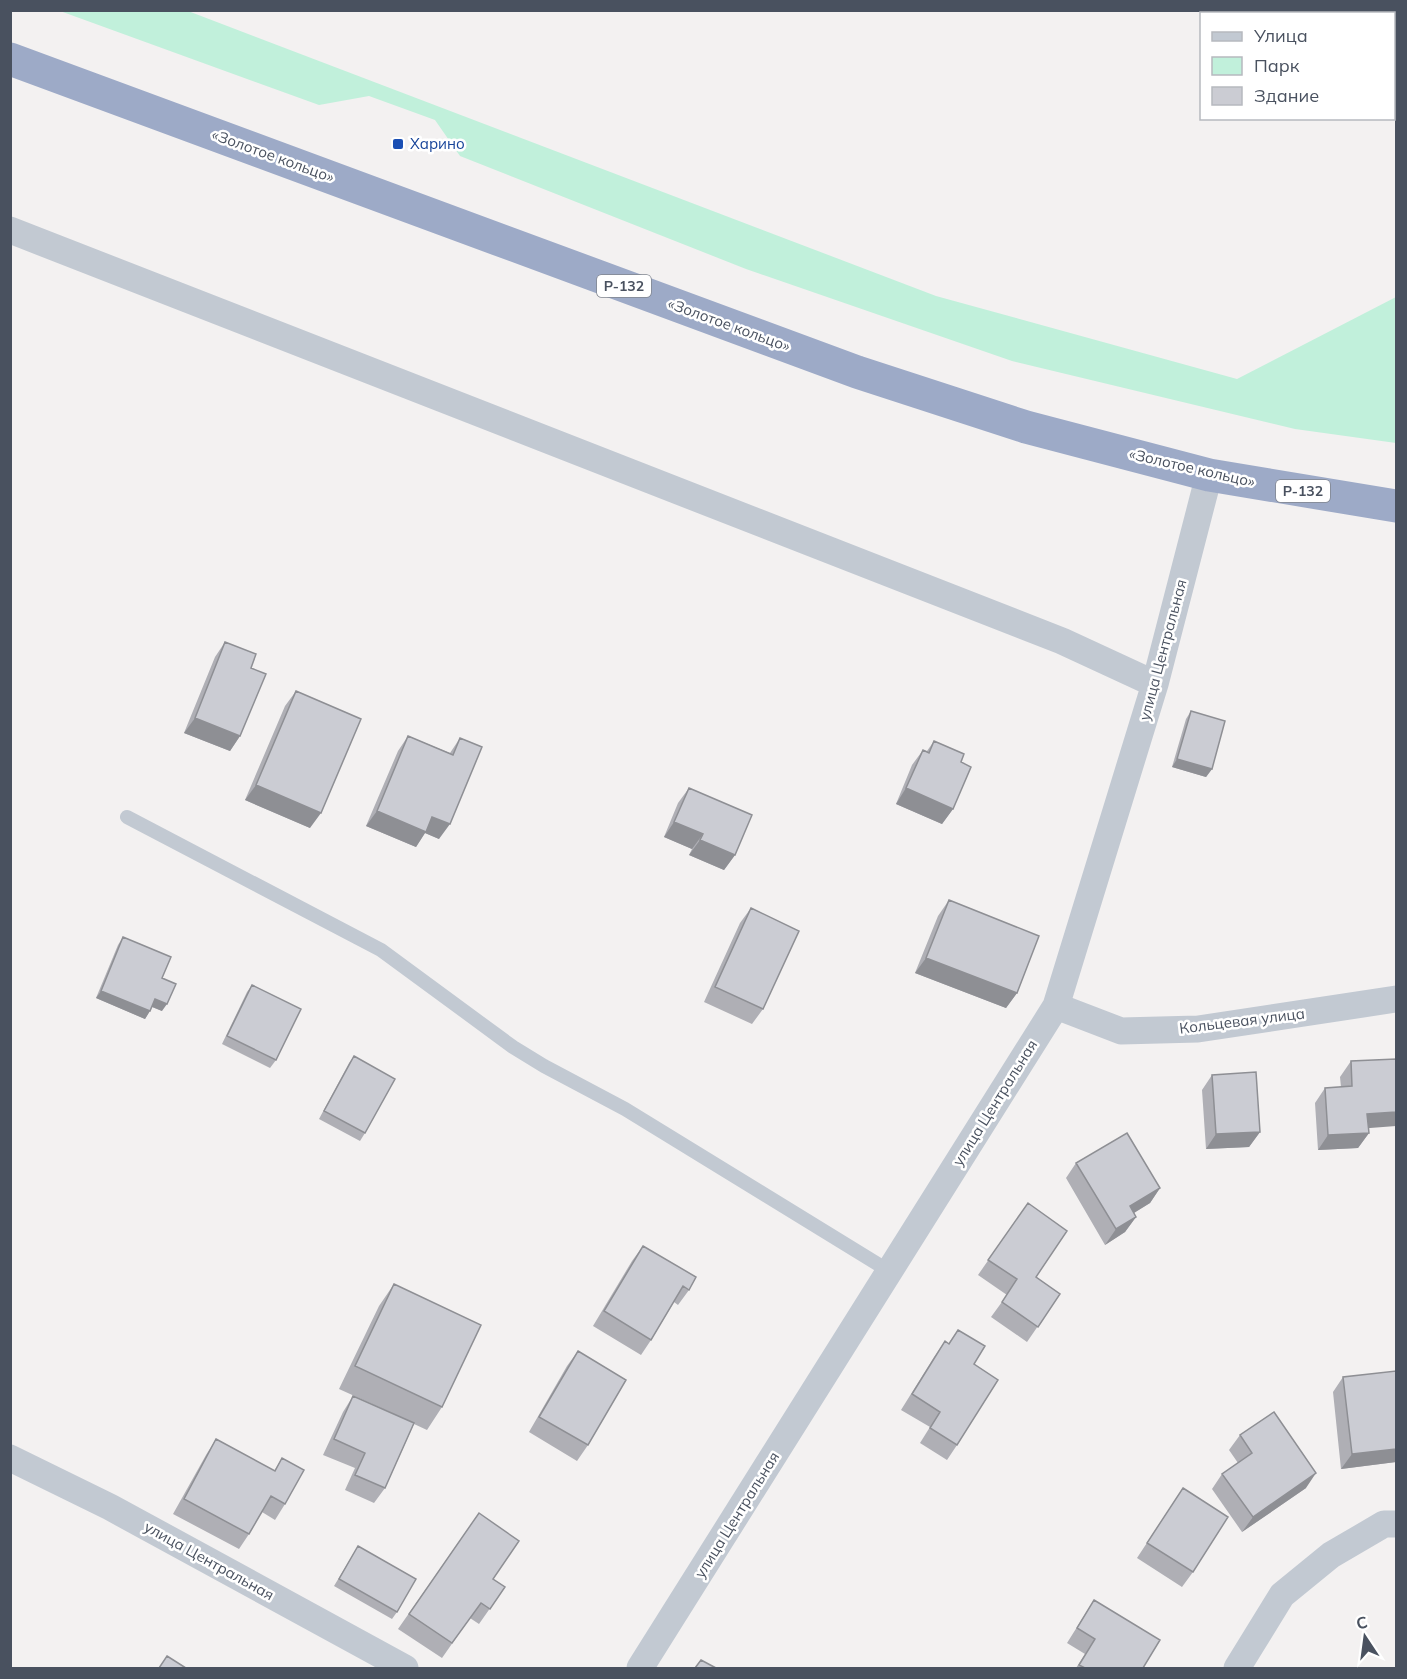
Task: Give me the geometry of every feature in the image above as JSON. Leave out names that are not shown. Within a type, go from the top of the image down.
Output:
[{"type":"highway","name":"«Золотое кольцо»","points":[[10,59],[857,372],[1026,427],[1209,475],[1396,506]]},
{"type":"street","points":[[10,230],[1062,641],[1155,684]]},
{"type":"street","name":"улица Центральная","points":[[640,1668],[1056,1006],[1155,684],[1209,475]]},
{"type":"street","name":"Кольцевая улица","points":[[1056,1006],[1121,1031],[1198,1029],[1396,999]]},
{"type":"street","name":"улица Центральная","points":[[10,1458],[110,1507],[405,1668]]},
{"type":"street","points":[[1237,1668],[1282,1595],[1331,1555],[1384,1524],[1396,1524]]},
{"type":"lane","points":[[127,817],[381,950],[513,1047],[625,1109],[890,1271]]},
{"type":"green space","points":[[60,11],[188,11],[936,296],[1237,379],[1396,297],[1396,443],[1295,429],[1012,361],[746,269],[460,156],[435,120],[369,96],[319,105]]},
{"type":"building","points":[[225,642],[256,654],[251,668],[266,674],[240,736],[195,718]]},
{"type":"building","points":[[296,691],[361,719],[321,813],[256,785]]},
{"type":"building","points":[[1191,711],[1225,721],[1212,769],[1177,759]]},
{"type":"building","points":[[408,736],[453,755],[460,738],[482,747],[450,824],[432,817],[426,832],[377,811]]},
{"type":"building","points":[[934,741],[964,754],[961,762],[971,767],[953,809],[906,788],[923,750],[929,753]]},
{"type":"building","points":[[689,788],[752,815],[735,855],[700,840],[703,834],[674,822]]},
{"type":"building","points":[[949,900],[1039,936],[1017,993],[926,958]]},
{"type":"building","points":[[751,908],[799,931],[763,1009],[715,987]]},
{"type":"building","points":[[123,937],[171,957],[162,978],[176,984],[167,1004],[155,999],[150,1011],[101,991]]},
{"type":"building","points":[[252,985],[301,1009],[276,1060],[227,1036]]},
{"type":"building","points":[[354,1056],[395,1079],[365,1133],[324,1111]]},
{"type":"building","points":[[1396,1059],[1396,1112],[1367,1114],[1369,1133],[1328,1135],[1325,1088],[1352,1086],[1351,1061]]},
{"type":"building","points":[[1256,1072],[1260,1132],[1216,1134],[1212,1075]]},
{"type":"building","points":[[1127,1133],[1160,1188],[1130,1206],[1136,1217],[1116,1229],[1076,1163]]},
{"type":"building","points":[[1028,1203],[1067,1231],[1036,1277],[1060,1294],[1038,1327],[1002,1302],[1017,1279],[988,1260]]},
{"type":"building","points":[[643,1246],[696,1277],[689,1290],[683,1286],[651,1340],[604,1311]]},
{"type":"building","points":[[394,1284],[481,1325],[442,1407],[355,1366]]},
{"type":"building","points":[[958,1330],[985,1346],[974,1364],[998,1380],[957,1445],[930,1428],[940,1412],[912,1394],[945,1341],[949,1344]]},
{"type":"building","points":[[578,1351],[626,1380],[588,1445],[539,1417]]},
{"type":"building","points":[[1396,1371],[1396,1449],[1352,1454],[1343,1377]]},
{"type":"building","points":[[353,1396],[414,1423],[385,1488],[355,1475],[365,1453],[334,1439]]},
{"type":"building","points":[[1274,1412],[1316,1473],[1253,1517],[1222,1474],[1252,1453],[1240,1435]]},
{"type":"building","points":[[216,1439],[275,1471],[282,1458],[304,1470],[285,1504],[271,1496],[249,1534],[184,1499]]},
{"type":"building","points":[[1183,1488],[1228,1517],[1193,1572],[1147,1543]]},
{"type":"building","points":[[479,1513],[519,1541],[493,1579],[505,1587],[490,1609],[481,1603],[452,1643],[409,1614]]},
{"type":"building","points":[[358,1546],[416,1579],[397,1612],[339,1579]]},
{"type":"building","points":[[1094,1600],[1160,1640],[1143,1668],[1085,1668],[1079,1665],[1095,1639],[1077,1628]]},
{"type":"building","points":[[167,1656],[186,1668],[159,1668]]},
{"type":"building","points":[[701,1660],[716,1668],[695,1668]]},
{"type":"place","name":"Харино","points":[[398,144]]}]
